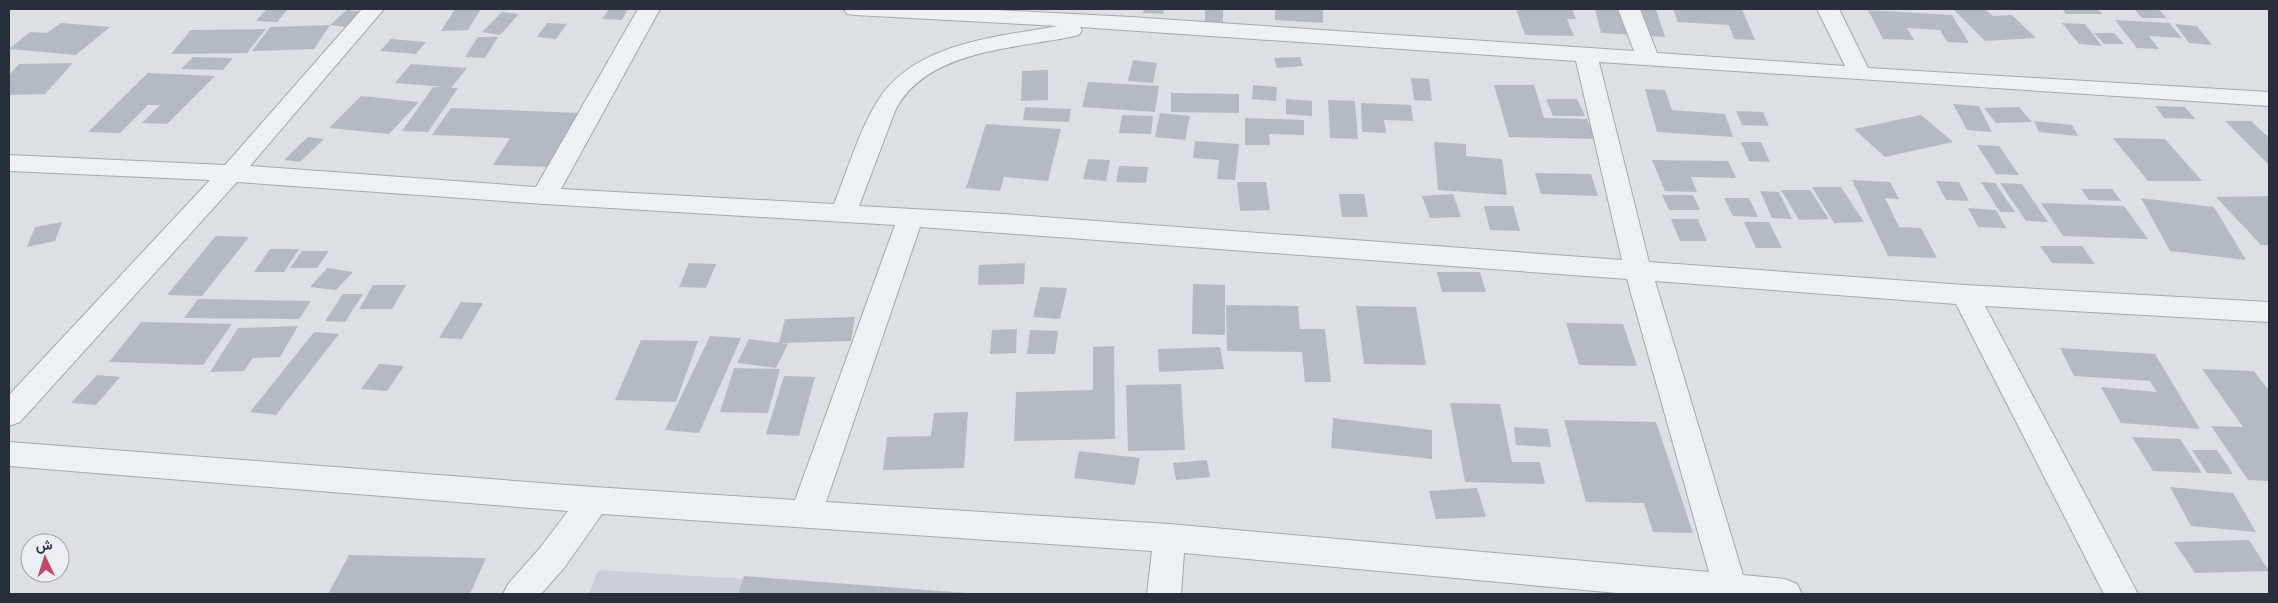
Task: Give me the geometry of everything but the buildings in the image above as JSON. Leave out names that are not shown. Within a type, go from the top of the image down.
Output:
[{"type":"street","points":[[9,414],[231,173],[373,9]]},
{"type":"street","points":[[544,196],[650,9]]},
{"type":"street","points":[[856,9],[1110,22],[1225,19],[1586,55],[2269,99]]},
{"type":"street","points":[[1629,9],[1648,59]]},
{"type":"street","points":[[1828,9],[1860,74]]},
{"type":"street","points":[[843,214],[884,111],[893,95],[912,78],[939,60],[964,51],[1110,22]]},
{"type":"street","points":[[1586,55],[1638,270],[1731,590]]},
{"type":"street","points":[[9,163],[231,173],[544,196],[1004,223],[1965,295],[2269,312]]},
{"type":"street","points":[[806,514],[910,218]]},
{"type":"street","points":[[1965,295],[2121,594]]},
{"type":"street","points":[[9,454],[594,500],[1169,538],[1785,594]]},
{"type":"street","points":[[520,594],[552,558],[594,500]]},
{"type":"street","points":[[1164,594],[1169,538]]},
{"type":"shaded area","points":[[599,570],[988,594],[588,594]]}]
